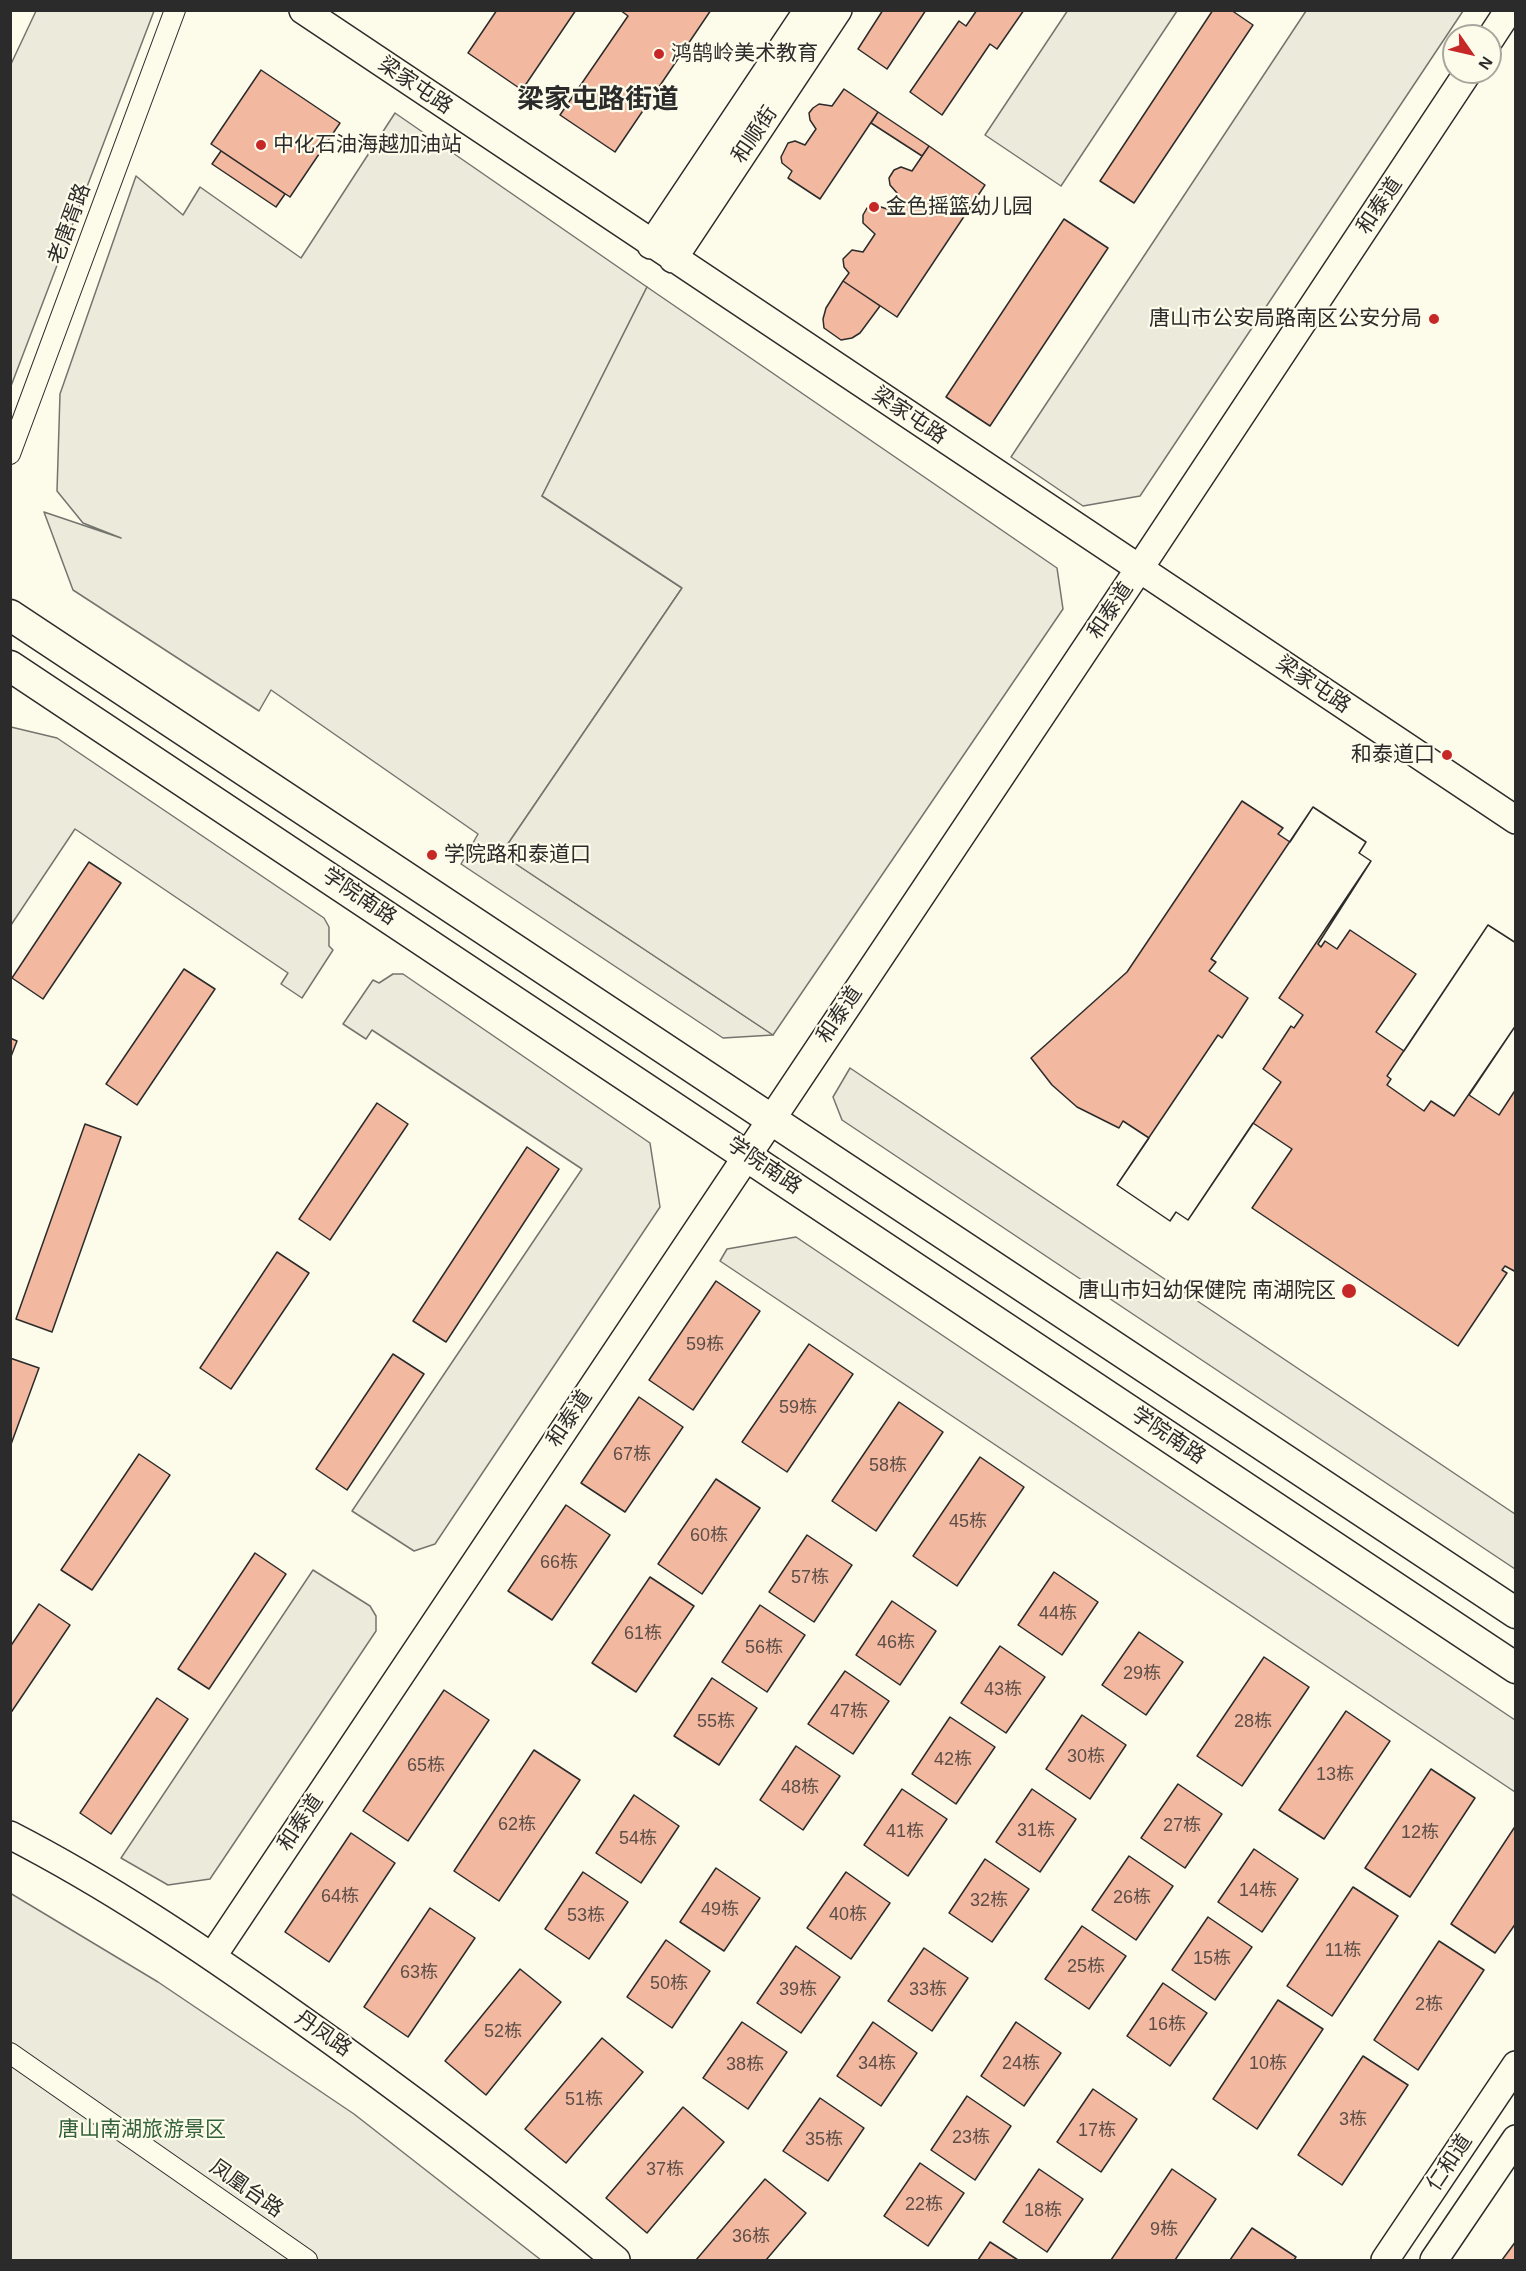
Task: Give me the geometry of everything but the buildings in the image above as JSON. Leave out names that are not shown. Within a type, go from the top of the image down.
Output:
[{"type":"main road","name":"学院南路","points":[[10,615],[1515,1613]]},
{"type":"main road","name":"学院南路","points":[[10,666],[1515,1668]]},
{"type":"street","name":"老唐胥路","points":[[10,454],[175,10]]},
{"type":"street","name":"梁家屯路","points":[[303,10],[1515,820]]},
{"type":"street","name":"和顺街","points":[[662,252],[808,10]]},
{"type":"street","name":"和顺街","points":[[662,252],[838,10]]},
{"type":"street","points":[[1500,24],[1509,10]]},
{"type":"street","name":"和泰道","points":[[212,1957],[1140,569],[1460,84]]},
{"type":"street","name":"丹凤路","points":[[10,1835],[58,1859],[212,1957],[436,2117],[534,2192],[616,2260]]},
{"type":"street","name":"凤凰台路","points":[[10,2053],[307,2260]]},
{"type":"street","name":"仁和道","points":[[1385,2260],[1515,2065]]},
{"type":"street","name":"仁和道","points":[[1434,2260],[1515,2139]]},
{"type":"green space","points":[[1068,10],[1177,11],[1061,186],[985,135]]},
{"type":"green space","points":[[36,11],[154,11],[11,386],[11,64]]},
{"type":"green space","points":[[1306,11],[1463,11],[1454,24],[1442,24],[1442,43],[1140,496],[1083,506],[1011,457]]},
{"type":"green space","points":[[395,113],[647,287],[542,496],[682,588],[501,854],[773,1035],[723,1038],[461,864],[478,834],[271,690],[259,711],[73,590],[44,512],[121,538],[83,523],[57,491],[60,394],[136,176],[183,215],[200,187],[301,258]]},
{"type":"green space","points":[[11,727],[57,738],[324,918],[329,927],[329,946],[333,950],[302,998],[281,984],[288,973],[75,829],[11,925]]},
{"type":"green space","points":[[393,974],[403,974],[650,1143],[660,1207],[435,1544],[414,1551],[352,1511],[582,1169],[372,1030],[366,1039],[343,1024],[373,980],[379,983]]},
{"type":"green space","points":[[850,1068],[1515,1514],[1515,1569],[842,1120],[833,1097]]},
{"type":"green space","points":[[796,1237],[1515,1720],[1515,1792],[720,1261],[727,1249]]},
{"type":"green space","points":[[313,1570],[370,1606],[376,1616],[376,1631],[210,1879],[168,1885],[121,1858]]},
{"type":"green space","name":"唐山南湖旅游景区","points":[[10,1893],[158,1982],[354,2114],[541,2260],[11,2260]]},
{"type":"shaded area","points":[[647,287],[1057,568],[1063,609],[773,1035],[501,854],[682,588],[542,496]]},
{"type":"place","name":"鸿鹄岭美术教育","points":[[659,54]]},
{"type":"place","name":"中化石油海越加油站","points":[[261,145]]},
{"type":"place","name":"金色摇篮幼儿园","points":[[874,207]]},
{"type":"place","name":"唐山市公安局路南区公安分局","points":[[1434,319]]},
{"type":"place","name":"和泰道口","points":[[1447,755]]},
{"type":"place","name":"学院路和泰道口","points":[[432,855]]},
{"type":"place","name":"唐山市妇幼保健院 南湖院区","points":[[1349,1291]]},
{"type":"district","name":"梁家屯路街道","points":[[598,101]]}]
